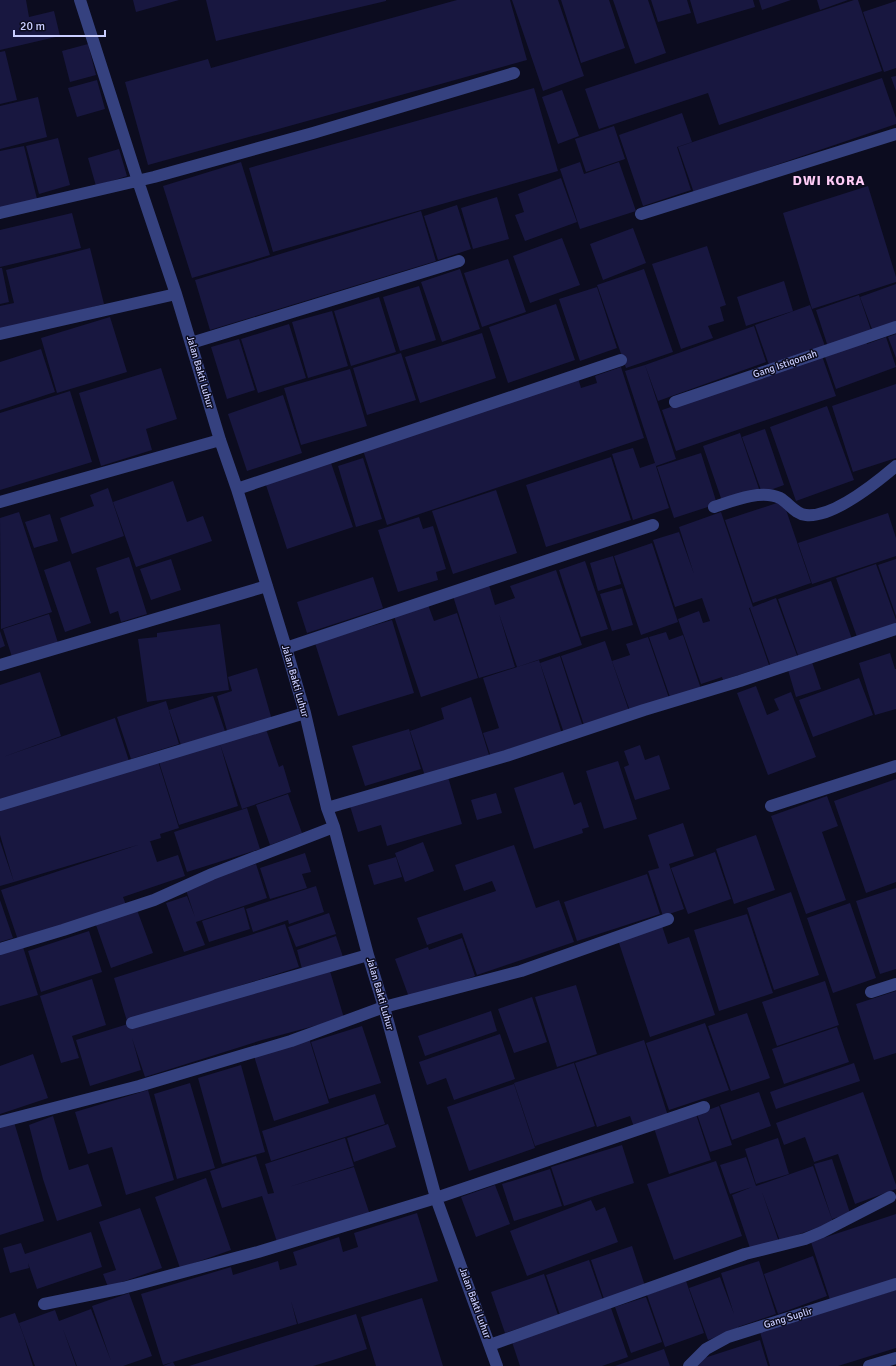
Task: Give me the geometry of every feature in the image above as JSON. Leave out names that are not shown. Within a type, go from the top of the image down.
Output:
[{"type":"street","name":"Jalan Bakti Luhur","points":[[80,0],[176,294],[220,440],[237,489],[286,648],[304,713],[327,808],[334,827],[436,1198],[497,1366]]},
{"type":"street","points":[[0,213],[138,181],[313,133],[514,73]]},
{"type":"street","points":[[641,214],[896,134]]},
{"type":"street","points":[[191,343],[459,261]]},
{"type":"street","points":[[0,334],[176,294]]},
{"type":"street","name":"Gang Istiqomah","points":[[675,402],[896,327]]},
{"type":"street","points":[[237,489],[620,360]]},
{"type":"street","points":[[0,502],[220,440]]},
{"type":"street","points":[[714,507],[738,498],[768,495],[780,498],[793,509],[805,515],[823,513],[845,503],[896,466]]},
{"type":"street","points":[[286,648],[653,525]]},
{"type":"street","points":[[0,665],[267,586]]},
{"type":"street","points":[[327,808],[506,756],[644,710],[740,681],[896,628]]},
{"type":"street","points":[[0,805],[304,713]]},
{"type":"street","points":[[771,806],[896,766]]},
{"type":"street","points":[[0,949],[154,900],[212,874],[334,827]]},
{"type":"street","points":[[0,1122],[139,1086],[284,1043],[384,1007],[522,971],[668,920]]},
{"type":"street","points":[[132,1023],[368,955]]},
{"type":"street","points":[[871,992],[896,984]]},
{"type":"street","points":[[44,1304],[122,1288],[243,1256],[436,1198],[704,1107]]},
{"type":"street","points":[[490,1344],[745,1254],[805,1239],[890,1196]]},
{"type":"street","name":"Gang Suplir","points":[[689,1366],[706,1348],[728,1337],[896,1284]]},
{"type":"street","points":[[869,1366],[896,1358]]},
{"type":"building","points":[[0,0],[26,0],[29,17],[54,11],[60,36],[0,50]]},
{"type":"building","points":[[133,0],[179,0],[136,12]]},
{"type":"building","points":[[206,0],[386,0],[386,1],[216,41]]},
{"type":"building","points":[[457,0],[510,0],[527,60],[148,165],[125,82],[208,59],[211,68]]},
{"type":"building","points":[[512,0],[558,0],[584,76],[543,91]]},
{"type":"building","points":[[561,0],[609,0],[625,48],[581,63]]},
{"type":"building","points":[[613,0],[648,0],[666,53],[635,64]]},
{"type":"building","points":[[651,0],[687,0],[691,13],[658,22]]},
{"type":"building","points":[[690,0],[753,0],[755,7],[697,24]]},
{"type":"building","points":[[759,0],[791,0],[762,10]]},
{"type":"building","points":[[817,0],[848,0],[820,10]]},
{"type":"building","points":[[854,0],[858,0],[882,71],[719,125],[708,93],[599,129],[585,89]]},
{"type":"building","points":[[896,1],[896,68],[884,72],[863,12]]},
{"type":"building","points":[[88,44],[96,75],[70,82],[62,51]]},
{"type":"building","points":[[5,51],[17,100],[0,104],[0,52]]},
{"type":"building","points":[[896,76],[896,91],[891,77]]},
{"type":"building","points":[[882,78],[896,118],[896,124],[694,193],[678,147]]},
{"type":"building","points":[[97,80],[105,109],[77,117],[68,88]]},
{"type":"building","points":[[534,88],[558,171],[273,252],[249,168]]},
{"type":"building","points":[[562,90],[579,136],[558,144],[542,97]]},
{"type":"building","points":[[38,97],[47,137],[0,149],[0,106]]},
{"type":"building","points":[[682,113],[692,142],[677,147],[691,190],[643,206],[619,135]]},
{"type":"building","points":[[614,126],[625,159],[586,172],[575,139]]},
{"type":"building","points":[[58,138],[70,185],[39,194],[26,146]]},
{"type":"building","points":[[24,146],[37,199],[0,208],[0,151]]},
{"type":"building","points":[[119,149],[127,176],[96,186],[88,158]]},
{"type":"building","points":[[241,162],[270,255],[192,278],[163,186]]},
{"type":"building","points":[[580,162],[584,174],[619,162],[636,211],[580,229],[560,169]]},
{"type":"building","points":[[561,178],[577,222],[525,241],[515,215],[524,212],[518,194]]},
{"type":"building","points":[[868,186],[896,277],[896,282],[812,309],[783,213]]},
{"type":"building","points":[[497,197],[509,239],[473,249],[461,208]]},
{"type":"building","points":[[457,205],[471,249],[438,260],[424,216]]},
{"type":"building","points":[[421,211],[436,261],[210,330],[195,280]]},
{"type":"building","points":[[72,213],[81,248],[0,267],[0,230]]},
{"type":"building","points":[[633,228],[646,263],[603,280],[590,244]]},
{"type":"building","points":[[562,238],[580,285],[530,303],[513,256]]},
{"type":"building","points":[[707,246],[726,305],[720,307],[724,321],[708,326],[713,338],[681,349],[652,264]]},
{"type":"building","points":[[90,248],[104,304],[0,331],[0,306],[14,303],[6,270]]},
{"type":"building","points":[[508,259],[526,312],[482,327],[464,273]]},
{"type":"building","points":[[0,268],[2,268],[9,302],[0,304]]},
{"type":"building","points":[[460,269],[480,329],[442,342],[421,282]]},
{"type":"building","points":[[644,269],[673,352],[626,368],[597,285]]},
{"type":"building","points":[[784,281],[793,311],[746,326],[737,297]]},
{"type":"building","points":[[896,284],[896,323],[873,332],[860,297]]},
{"type":"building","points":[[419,286],[436,340],[400,351],[383,297]]},
{"type":"building","points":[[597,287],[617,348],[580,361],[559,299]]},
{"type":"building","points":[[859,295],[872,333],[828,347],[816,310]]},
{"type":"building","points":[[379,297],[396,352],[351,366],[334,311]]},
{"type":"building","points":[[556,304],[575,360],[508,383],[489,327]]},
{"type":"building","points":[[810,305],[825,346],[769,365],[755,325]]},
{"type":"building","points":[[332,311],[348,366],[308,378],[292,322]]},
{"type":"building","points":[[110,317],[127,372],[57,393],[41,338]]},
{"type":"building","points":[[289,324],[306,378],[258,393],[241,339]]},
{"type":"building","points":[[754,326],[766,362],[658,401],[645,365]]},
{"type":"building","points":[[482,333],[496,378],[420,403],[405,357]]},
{"type":"building","points":[[896,334],[896,358],[888,337]]},
{"type":"building","points":[[886,337],[896,367],[836,389],[825,357],[866,342],[867,344]]},
{"type":"building","points":[[239,339],[255,390],[227,399],[211,347]]},
{"type":"building","points":[[41,349],[55,392],[0,410],[0,362]]},
{"type":"building","points":[[401,353],[416,400],[367,415],[353,368]]},
{"type":"building","points":[[822,356],[836,396],[676,451],[662,410]]},
{"type":"building","points":[[645,365],[676,459],[656,466],[625,371]]},
{"type":"building","points":[[621,367],[644,438],[387,525],[363,450],[578,378],[581,388],[597,383],[595,376]]},
{"type":"building","points":[[161,368],[177,419],[146,429],[152,450],[101,466],[79,393]]},
{"type":"building","points":[[350,369],[367,426],[301,445],[284,388]]},
{"type":"building","points":[[896,384],[896,458],[853,472],[832,406]]},
{"type":"building","points":[[70,391],[92,462],[0,490],[0,413]]},
{"type":"building","points":[[283,395],[302,453],[247,471],[228,414]]},
{"type":"building","points":[[827,406],[854,480],[796,501],[770,427]]},
{"type":"building","points":[[765,429],[784,485],[762,493],[742,437]]},
{"type":"building","points":[[740,433],[759,489],[722,501],[703,446]]},
{"type":"building","points":[[633,448],[640,468],[655,463],[669,508],[633,520],[612,454]]},
{"type":"building","points":[[701,453],[717,504],[674,518],[657,467]]},
{"type":"building","points":[[611,457],[631,520],[546,547],[526,485]]},
{"type":"building","points":[[363,458],[382,519],[356,527],[338,466]]},
{"type":"building","points":[[330,460],[353,527],[287,549],[265,482]]},
{"type":"building","points":[[173,481],[187,522],[203,516],[212,541],[136,567],[113,502]]},
{"type":"building","points":[[108,488],[124,536],[72,554],[60,518],[94,506],[90,495]]},
{"type":"building","points":[[496,490],[517,553],[453,574],[432,511]]},
{"type":"building","points":[[783,501],[811,583],[753,603],[725,520]]},
{"type":"building","points":[[19,512],[52,612],[1,629],[0,518]]},
{"type":"building","points":[[721,512],[753,607],[749,608],[769,665],[723,680],[722,677],[701,684],[678,619],[699,611],[703,623],[710,621],[702,598],[675,607],[653,540],[679,532],[694,574],[679,527]]},
{"type":"building","points":[[888,513],[896,538],[896,556],[812,584],[798,543]]},
{"type":"building","points":[[50,514],[58,541],[34,548],[25,522]]},
{"type":"building","points":[[419,517],[423,529],[433,526],[446,569],[436,572],[438,580],[398,592],[378,530]]},
{"type":"building","points":[[652,543],[678,622],[641,635],[614,556]]},
{"type":"building","points":[[613,556],[621,584],[598,591],[590,563]]},
{"type":"building","points":[[129,557],[147,614],[121,622],[118,611],[110,614],[96,568]]},
{"type":"building","points":[[171,559],[181,590],[151,600],[140,569]]},
{"type":"building","points":[[896,559],[896,616],[878,565]]},
{"type":"building","points":[[70,561],[91,623],[65,632],[44,570]]},
{"type":"building","points":[[585,561],[608,629],[581,637],[559,570]]},
{"type":"building","points":[[876,564],[896,620],[896,624],[857,637],[836,578]]},
{"type":"building","points":[[556,570],[582,645],[517,667],[499,614],[515,667],[479,678],[453,596],[489,585],[495,605],[515,598],[510,586]]},
{"type":"building","points":[[373,577],[383,608],[307,633],[297,602]]},
{"type":"building","points":[[831,581],[852,639],[799,658],[778,599]]},
{"type":"building","points":[[622,588],[633,625],[612,631],[600,594]]},
{"type":"building","points":[[776,598],[798,658],[771,667],[750,608]]},
{"type":"building","points":[[427,602],[434,621],[457,613],[478,678],[421,697],[393,613]]},
{"type":"building","points":[[49,614],[58,643],[12,657],[3,629]]},
{"type":"building","points":[[392,620],[414,693],[338,716],[315,643]]},
{"type":"building","points":[[220,624],[229,690],[147,702],[138,639],[157,637],[157,633]]},
{"type":"building","points":[[0,631],[5,646],[0,648]]},
{"type":"building","points":[[666,632],[669,640],[683,635],[701,689],[671,700],[649,637]]},
{"type":"building","points":[[648,637],[669,698],[630,711],[612,661],[630,655],[626,644]]},
{"type":"building","points":[[605,641],[629,711],[584,725],[561,656]]},
{"type":"building","points":[[890,653],[896,669],[896,709],[875,715],[859,663]]},
{"type":"building","points":[[560,656],[583,727],[564,733],[540,663]]},
{"type":"building","points":[[539,660],[562,734],[491,757],[483,733],[499,728],[483,678]]},
{"type":"building","points":[[812,662],[821,689],[796,697],[788,670]]},
{"type":"building","points":[[257,668],[272,720],[228,734],[217,696],[232,691],[228,677]]},
{"type":"building","points":[[40,672],[61,736],[3,757],[115,718],[129,761],[0,804],[0,685]]},
{"type":"building","points":[[859,678],[873,715],[813,737],[799,700]]},
{"type":"building","points":[[756,686],[767,715],[779,710],[774,699],[791,692],[816,757],[768,775],[737,693]]},
{"type":"building","points":[[213,696],[226,734],[182,748],[169,710]]},
{"type":"building","points":[[471,697],[489,755],[425,776],[410,731],[444,719],[441,708]]},
{"type":"building","points":[[166,701],[179,744],[131,759],[117,717]]},
{"type":"building","points":[[266,729],[279,767],[283,765],[291,792],[242,809],[220,744]]},
{"type":"building","points":[[409,729],[421,769],[365,786],[352,746]]},
{"type":"building","points":[[220,744],[238,806],[179,825],[159,762]]},
{"type":"building","points":[[640,745],[645,760],[659,755],[670,789],[635,800],[624,767],[629,765],[624,751]]},
{"type":"building","points":[[158,761],[179,828],[160,834],[161,838],[14,882],[0,835],[0,808]]},
{"type":"building","points":[[618,761],[637,819],[604,829],[586,771]]},
{"type":"building","points":[[563,772],[574,805],[581,802],[589,827],[582,829],[583,833],[534,849],[514,788]]},
{"type":"building","points":[[448,777],[462,824],[387,846],[381,825],[358,832],[350,806]]},
{"type":"building","points":[[896,779],[896,882],[866,893],[834,801]]},
{"type":"building","points":[[496,793],[502,813],[477,820],[471,800]]},
{"type":"building","points":[[288,794],[302,833],[270,845],[256,805]]},
{"type":"building","points":[[827,796],[838,826],[822,832],[846,900],[806,914],[771,816]]},
{"type":"building","points":[[247,808],[260,849],[187,872],[174,832]]},
{"type":"building","points":[[683,823],[694,856],[669,864],[684,909],[663,916],[648,871],[659,868],[648,835]]},
{"type":"building","points":[[756,835],[775,890],[734,904],[716,849]]},
{"type":"building","points":[[0,841],[14,882],[0,886]]},
{"type":"building","points":[[150,841],[157,862],[178,855],[185,876],[123,897],[126,905],[18,940],[1,890]]},
{"type":"building","points":[[423,842],[434,871],[405,882],[395,853]]},
{"type":"building","points":[[514,845],[536,908],[559,900],[574,942],[477,975],[462,933],[427,945],[417,918],[496,891],[492,881],[464,891],[455,865]]},
{"type":"building","points":[[715,852],[731,899],[688,914],[671,868]]},
{"type":"building","points":[[305,853],[311,872],[302,874],[307,888],[270,899],[260,868]]},
{"type":"building","points":[[396,857],[402,877],[374,885],[368,865]]},
{"type":"building","points":[[256,864],[267,898],[196,922],[205,945],[184,952],[166,903],[187,896],[195,917],[185,887]]},
{"type":"building","points":[[647,874],[660,914],[577,941],[564,902]]},
{"type":"building","points":[[316,886],[324,912],[289,924],[288,920],[253,932],[246,909]]},
{"type":"building","points":[[896,888],[896,969],[880,974],[856,901]]},
{"type":"building","points":[[791,892],[819,975],[774,990],[747,908]]},
{"type":"building","points":[[0,900],[13,938],[0,942]]},
{"type":"building","points":[[850,903],[876,978],[833,993],[807,918]]},
{"type":"building","points":[[244,907],[250,929],[209,942],[202,921]]},
{"type":"building","points":[[137,910],[153,953],[111,968],[96,925]]},
{"type":"building","points":[[329,913],[336,934],[296,947],[288,927]]},
{"type":"building","points":[[747,914],[773,993],[719,1011],[694,930]]},
{"type":"building","points":[[285,924],[299,967],[127,1021],[114,978]]},
{"type":"building","points":[[662,926],[668,944],[689,937],[715,1015],[650,1037],[618,940]]},
{"type":"building","points":[[89,931],[102,972],[41,992],[28,951]]},
{"type":"building","points":[[336,936],[343,957],[302,969],[297,950]]},
{"type":"building","points":[[462,938],[475,976],[410,1000],[395,959],[428,947],[429,950]]},
{"type":"building","points":[[23,947],[38,995],[0,1006],[0,954]]},
{"type":"building","points":[[330,971],[344,1018],[262,1040],[145,1077],[132,1038],[141,1070],[90,1086],[76,1040],[128,1024],[129,1028],[210,1003]]},
{"type":"building","points":[[92,979],[106,1025],[72,1036],[79,1058],[61,1063],[40,996]]},
{"type":"building","points":[[825,981],[839,1025],[777,1046],[762,1002]]},
{"type":"building","points":[[576,985],[597,1054],[557,1067],[535,997]]},
{"type":"building","points":[[896,991],[896,1053],[874,1060],[856,1004]]},
{"type":"building","points":[[532,997],[547,1042],[514,1053],[498,1009]]},
{"type":"building","points":[[491,1011],[497,1031],[425,1056],[418,1036]]},
{"type":"building","points":[[747,1013],[770,1078],[731,1091],[708,1026]]},
{"type":"building","points":[[705,1023],[729,1090],[669,1110],[646,1043]]},
{"type":"building","points":[[362,1026],[381,1083],[329,1099],[311,1042]]},
{"type":"building","points":[[837,1027],[849,1062],[784,1084],[772,1049]]},
{"type":"building","points":[[500,1034],[515,1079],[454,1100],[446,1078],[427,1085],[419,1062]]},
{"type":"building","points":[[309,1038],[329,1103],[274,1121],[254,1056]]},
{"type":"building","points":[[644,1040],[668,1116],[634,1127],[630,1116],[597,1127],[575,1063]]},
{"type":"building","points":[[33,1054],[48,1098],[0,1114],[0,1066]]},
{"type":"building","points":[[574,1063],[595,1126],[535,1146],[514,1083]]},
{"type":"building","points":[[854,1063],[860,1081],[776,1109],[770,1092]]},
{"type":"building","points":[[241,1065],[265,1152],[222,1164],[198,1078]]},
{"type":"building","points":[[190,1083],[215,1168],[177,1179],[154,1094]]},
{"type":"building","points":[[514,1084],[535,1148],[469,1171],[447,1107]]},
{"type":"building","points":[[148,1090],[174,1180],[126,1195],[112,1147],[88,1154],[75,1112]]},
{"type":"building","points":[[759,1092],[771,1126],[732,1140],[720,1105]]},
{"type":"building","points":[[863,1092],[896,1185],[896,1189],[855,1204],[838,1154],[814,1162],[805,1137],[784,1145],[776,1123]]},
{"type":"building","points":[[375,1094],[385,1124],[271,1161],[262,1131]]},
{"type":"building","points":[[719,1106],[732,1145],[710,1152],[697,1114]]},
{"type":"building","points":[[696,1114],[711,1160],[669,1174],[654,1128]]},
{"type":"building","points":[[53,1116],[69,1170],[88,1164],[102,1206],[57,1221],[43,1179],[29,1125]]},
{"type":"building","points":[[14,1122],[44,1221],[0,1235],[0,1126]]},
{"type":"building","points":[[388,1124],[396,1147],[354,1162],[347,1138]]},
{"type":"building","points":[[345,1138],[354,1166],[289,1187],[354,1167],[370,1215],[278,1245],[262,1196],[222,1208],[210,1171],[256,1156],[268,1194],[274,1193],[265,1164]]},
{"type":"building","points":[[778,1138],[789,1174],[756,1184],[745,1149]]},
{"type":"building","points":[[622,1145],[634,1183],[564,1206],[551,1167]]},
{"type":"building","points":[[746,1157],[756,1186],[813,1166],[833,1222],[780,1241],[762,1192],[779,1242],[751,1251],[732,1195],[752,1187],[730,1194],[720,1165]]},
{"type":"building","points":[[832,1159],[850,1213],[832,1219],[814,1164]]},
{"type":"building","points":[[716,1161],[742,1236],[674,1260],[647,1184]]},
{"type":"building","points":[[550,1169],[562,1206],[514,1221],[502,1184]]},
{"type":"building","points":[[206,1178],[231,1250],[180,1268],[155,1197]]},
{"type":"building","points":[[495,1185],[510,1224],[476,1237],[461,1197]]},
{"type":"building","points":[[591,1200],[596,1211],[605,1207],[618,1242],[527,1276],[510,1231]]},
{"type":"building","points":[[140,1208],[162,1268],[108,1287],[103,1274],[116,1270],[99,1222]]},
{"type":"building","points":[[417,1213],[438,1281],[298,1324],[291,1301],[297,1324],[163,1365],[141,1294],[231,1267],[233,1275],[278,1261],[280,1270],[297,1265],[293,1252],[339,1237],[343,1252],[358,1247],[354,1233]]},
{"type":"building","points":[[896,1214],[896,1279],[830,1300],[811,1242]]},
{"type":"building","points":[[91,1232],[102,1267],[37,1289],[28,1263],[29,1268],[10,1273],[3,1248],[21,1243],[25,1254]]},
{"type":"building","points":[[632,1246],[645,1286],[604,1299],[591,1260]]},
{"type":"building","points":[[813,1256],[827,1296],[778,1314],[764,1274]]},
{"type":"building","points":[[589,1260],[603,1300],[560,1315],[546,1275]]},
{"type":"building","points":[[759,1261],[776,1314],[738,1327],[738,1329],[708,1340],[689,1288],[720,1277],[734,1314],[721,1273]]},
{"type":"building","points":[[544,1274],[558,1315],[505,1333],[491,1292]]},
{"type":"building","points":[[686,1281],[704,1333],[665,1347],[647,1295]]},
{"type":"building","points":[[896,1290],[896,1348],[838,1366],[770,1366],[760,1332]]},
{"type":"building","points":[[129,1293],[152,1356],[123,1366],[77,1366],[63,1329],[76,1366],[35,1366],[19,1323],[55,1310],[59,1321],[91,1309],[111,1361],[92,1306]]},
{"type":"building","points":[[646,1297],[662,1342],[631,1353],[615,1307]]},
{"type":"building","points":[[422,1298],[443,1366],[376,1366],[361,1317]]},
{"type":"building","points":[[611,1308],[628,1357],[602,1366],[520,1366],[512,1342]]},
{"type":"building","points":[[15,1313],[33,1366],[0,1366],[0,1318]]},
{"type":"building","points":[[356,1314],[367,1349],[333,1360],[313,1366],[189,1366]]},
{"type":"building","points":[[760,1340],[768,1366],[697,1366],[695,1361]]},
{"type":"building","points":[[664,1349],[670,1366],[615,1366]]},
{"type":"building","points":[[173,1362],[175,1366],[163,1366]]},
{"type":"district","name":"DWI KORA","points":[[829,180]]}]
